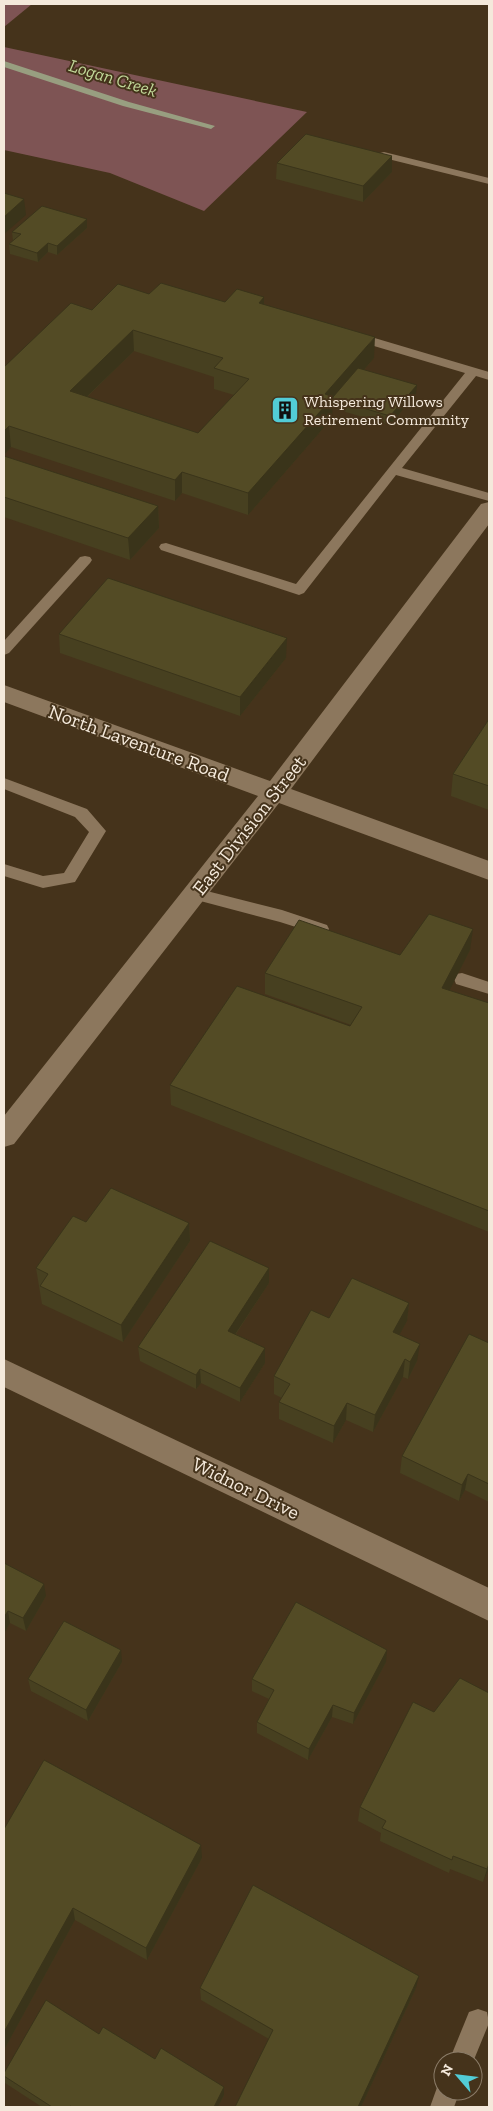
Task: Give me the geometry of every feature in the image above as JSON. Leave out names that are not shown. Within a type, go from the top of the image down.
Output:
[{"type":"street","name":"East Division Street","points":[[4,1136],[275,792],[488,509]]},
{"type":"street","name":"North Laventure Road","points":[[4,693],[489,871]]},
{"type":"street","name":"Widnor Drive","points":[[4,1372],[489,1605]]},
{"type":"lane","points":[[384,155],[489,181]]},
{"type":"lane","points":[[340,331],[489,376]]},
{"type":"lane","points":[[166,547],[299,590],[473,371]]},
{"type":"lane","points":[[393,470],[488,509]]},
{"type":"lane","points":[[4,650],[85,560]]},
{"type":"lane","points":[[4,783],[81,813],[98,831],[69,878],[43,882],[4,870]]},
{"type":"lane","points":[[195,894],[282,916],[337,935]]},
{"type":"lane","points":[[462,978],[489,988]]},
{"type":"lane","points":[[465,2051],[478,2021]]},
{"type":"shaded area","points":[[4,4],[32,4],[4,27]]},
{"type":"shaded area","points":[[4,47],[307,112],[204,211],[110,173],[4,150]]},
{"type":"building","points":[[306,134],[392,156],[363,186],[277,163]]},
{"type":"building","points":[[4,193],[24,199],[4,217]]},
{"type":"building","points":[[42,206],[87,219],[57,246],[48,243],[37,253],[9,244],[21,234],[12,232]]},
{"type":"building","name":"Whispering Willows Retirement Community","points":[[161,283],[225,302],[237,289],[264,297],[259,303],[375,337],[325,394],[333,397],[248,493],[182,472],[175,480],[9,426],[4,431],[4,367],[71,303],[92,310],[118,284],[149,294]],"holes":[[[133,330],[223,358],[214,368],[249,379],[198,433],[70,391]]]},
{"type":"building","points":[[358,368],[417,385],[390,416],[333,399]]},
{"type":"building","points":[[4,456],[158,506],[128,538],[4,497]]},
{"type":"building","points":[[108,578],[287,638],[240,697],[59,634]]},
{"type":"building","points":[[489,719],[489,786],[453,774]]},
{"type":"building","points":[[429,914],[473,929],[442,988],[489,1003],[489,1211],[170,1085],[237,986],[350,1026],[362,1007],[265,973],[299,920],[400,955]]},
{"type":"building","points":[[111,1188],[189,1223],[121,1325],[40,1286],[48,1274],[36,1268],[73,1216],[86,1222]]},
{"type":"building","points":[[210,1241],[269,1268],[228,1331],[265,1348],[240,1388],[200,1369],[196,1375],[138,1347]]},
{"type":"building","points":[[352,1278],[409,1303],[393,1332],[420,1344],[410,1362],[405,1359],[375,1415],[347,1403],[334,1426],[279,1402],[290,1384],[274,1376],[311,1310],[329,1318]]},
{"type":"building","points":[[469,1334],[489,1343],[489,1484],[468,1474],[462,1485],[402,1456]]},
{"type":"building","points":[[4,1563],[44,1584],[23,1618],[8,1611],[4,1617]]},
{"type":"building","points":[[296,1602],[387,1650],[354,1713],[333,1705],[309,1749],[257,1722],[274,1690],[252,1679]]},
{"type":"building","points":[[64,1621],[121,1650],[86,1710],[28,1679]]},
{"type":"building","points":[[460,1678],[489,1693],[489,1864],[487,1869],[453,1856],[452,1860],[382,1828],[386,1821],[360,1807],[413,1702],[434,1712]]},
{"type":"building","points":[[44,1760],[201,1845],[146,1948],[73,1908],[4,2032],[4,1829]]},
{"type":"building","points":[[253,1885],[419,1976],[358,2107],[235,2107],[273,2030],[200,1988]]},
{"type":"building","points":[[46,2000],[99,2034],[103,2027],[155,2059],[161,2048],[224,2087],[214,2107],[52,2107],[4,2076]]},
{"type":"waterway","name":"Logan Creek","points":[[4,64],[126,104],[211,126]]},
{"type":"place","name":"Whispering Willows Retirement Community","points":[[285,410]]}]
